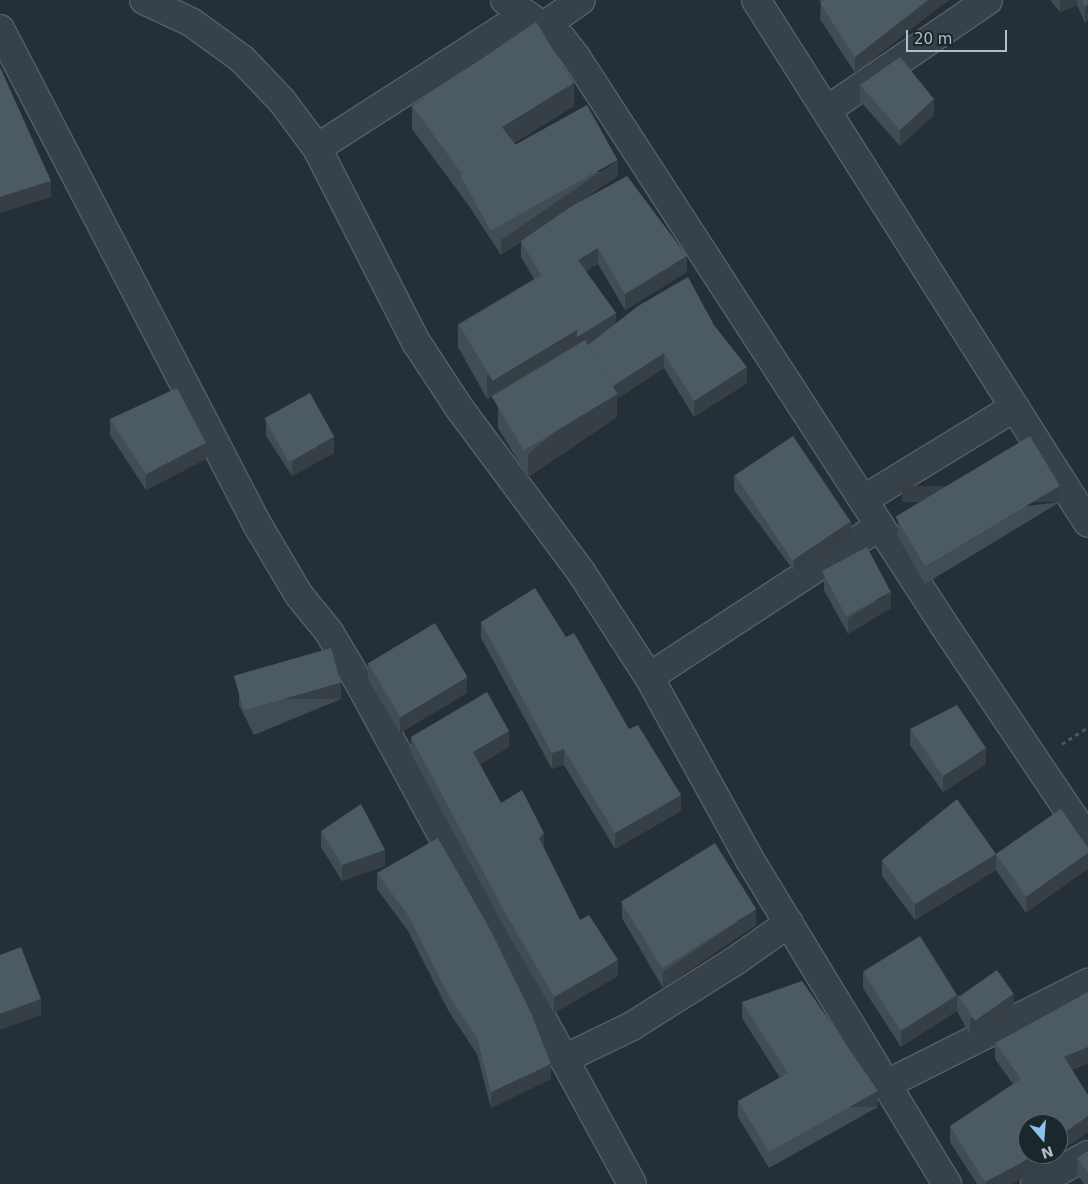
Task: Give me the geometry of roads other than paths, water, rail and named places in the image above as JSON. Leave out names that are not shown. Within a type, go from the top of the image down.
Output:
[{"type":"street","points":[[144,0],[191,22],[242,60],[282,101],[317,148],[416,342],[460,409],[581,572],[649,676],[750,860],[947,1184]]},
{"type":"street","points":[[317,148],[524,13],[581,0]]},
{"type":"street","points":[[756,0],[1088,523]]},
{"type":"street","points":[[827,110],[988,0]]},
{"type":"street","points":[[524,13],[562,40],[576,57],[880,526],[1088,839]]},
{"type":"street","points":[[0,29],[257,524],[294,586],[329,632],[360,684],[632,1184]]},
{"type":"street","points":[[864,500],[1015,407]]},
{"type":"street","points":[[649,676],[880,526]]},
{"type":"street","points":[[564,1059],[632,1026],[789,923]]},
{"type":"street","points":[[887,1084],[1088,982]]},
{"type":"street","points":[[1035,1184],[1088,1155]]}]
